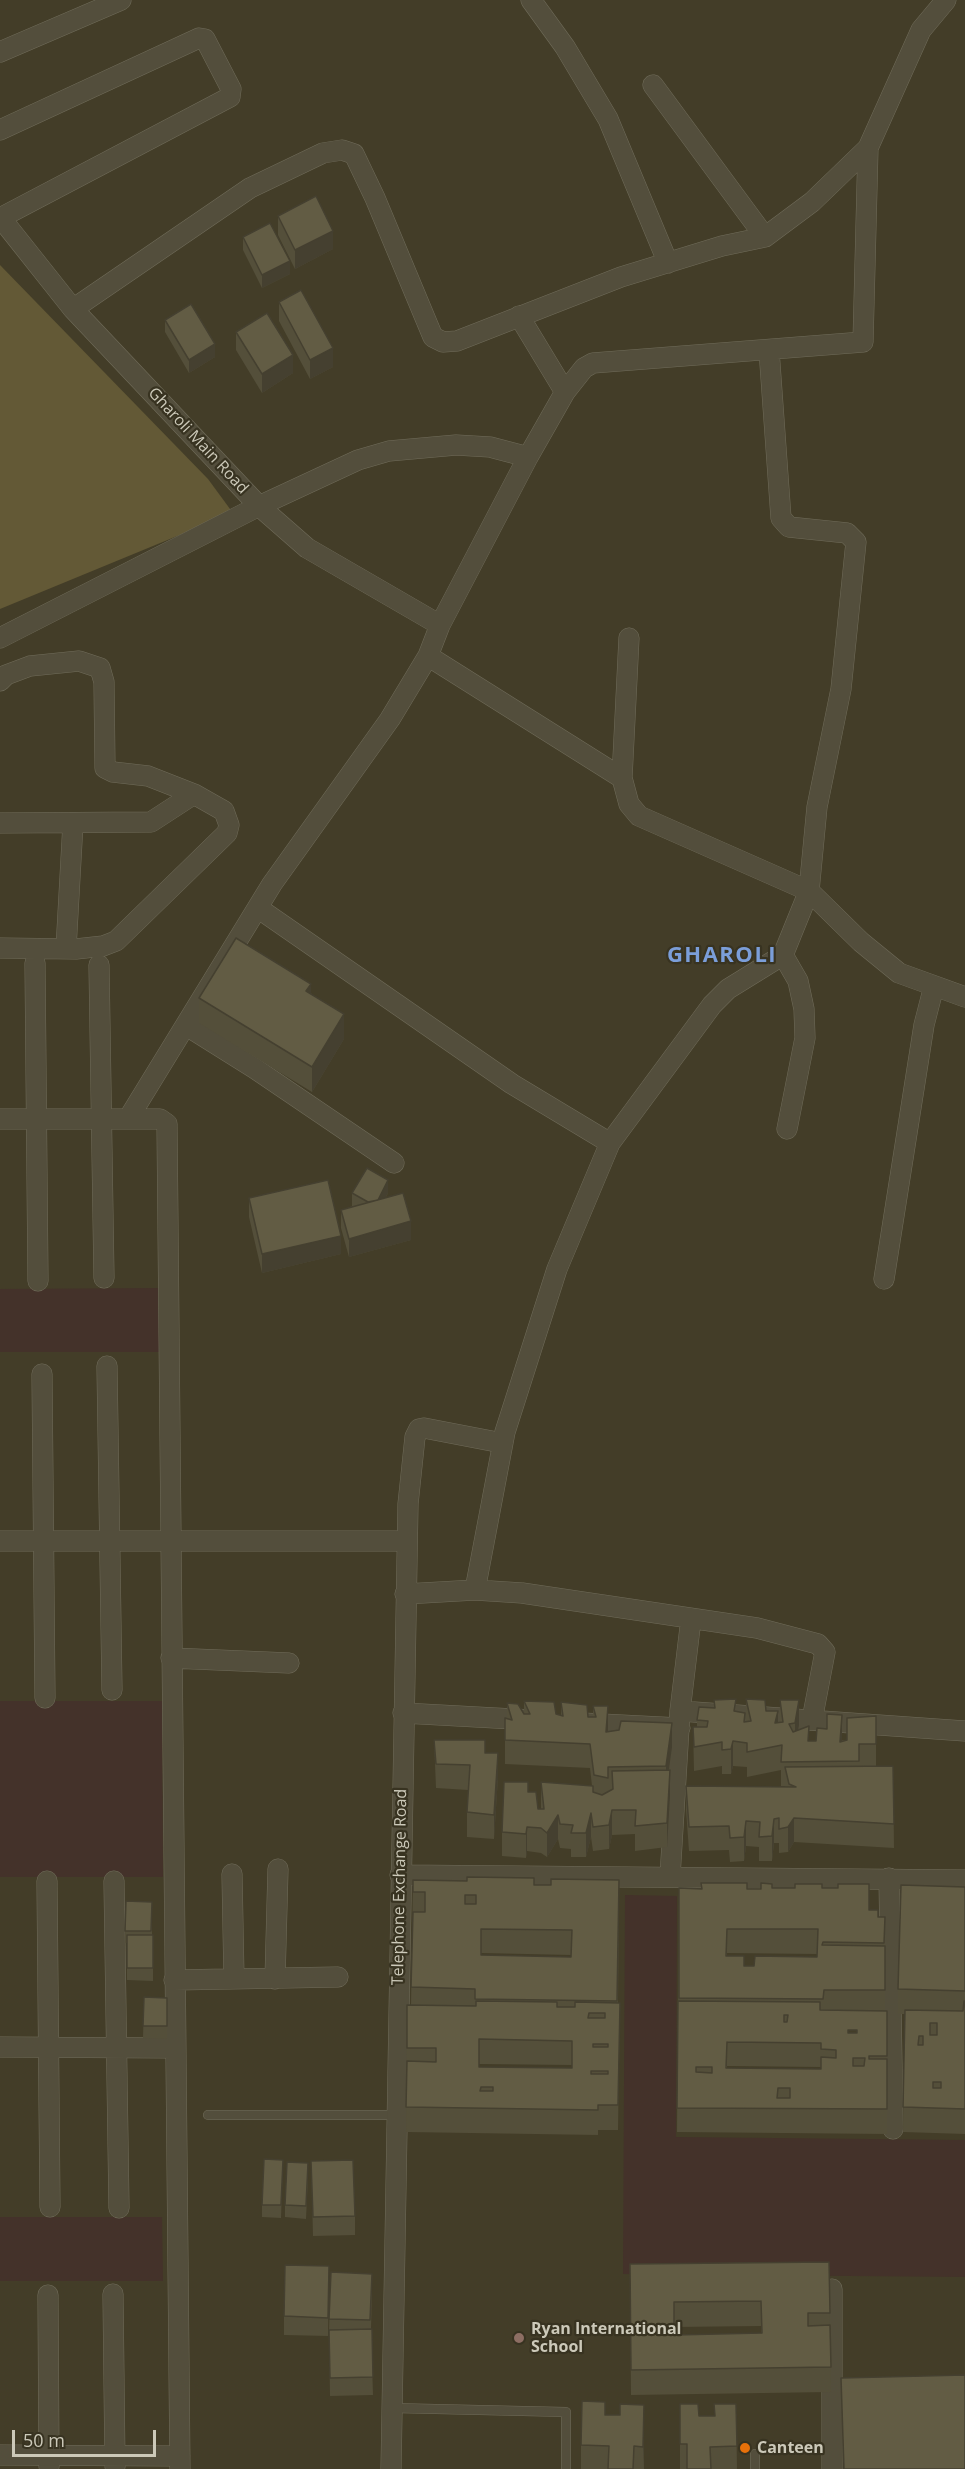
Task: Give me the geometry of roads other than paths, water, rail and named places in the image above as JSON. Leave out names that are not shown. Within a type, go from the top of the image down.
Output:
[{"type":"street","points":[[0,52],[121,0]]},
{"type":"street","points":[[531,0],[565,47],[608,119],[668,263]]},
{"type":"street","points":[[73,309],[250,188],[333,150],[354,154],[409,275],[432,337],[443,342],[457,341],[519,316],[668,263],[722,246],[765,237],[812,202],[868,148],[921,30],[946,0]]},
{"type":"street","points":[[0,130],[199,38],[205,39],[231,89],[230,97],[0,217]]},
{"type":"street","points":[[653,85],[765,237]]},
{"type":"street","points":[[128,1119],[258,908],[390,719],[428,656],[440,625],[528,457],[577,374],[593,363],[860,344],[864,339],[868,148]]},
{"type":"street","name":"Gharoli Main Road","points":[[0,217],[73,309],[259,506],[358,460],[389,451],[456,445],[490,447],[528,457]]},
{"type":"street","points":[[519,316],[565,392]]},
{"type":"street","points":[[475,1590],[502,1443],[557,1269],[610,1143],[712,1005],[728,989],[783,955],[809,891],[817,807],[841,689],[856,542],[847,533],[789,527],[781,518],[769,350]]},
{"type":"street","points":[[0,638],[259,506],[307,548],[440,625]]},
{"type":"street","points":[[629,638],[622,778],[629,804],[639,816],[809,891],[861,942],[899,973],[965,997]]},
{"type":"street","points":[[428,656],[622,778]]},
{"type":"street","points":[[0,681],[6,675],[30,666],[79,661],[100,668],[104,682],[105,768],[113,772],[148,776],[194,794],[224,811],[229,825],[227,833],[116,941],[103,946],[66,949],[0,948]]},
{"type":"street","points":[[0,824],[151,822],[194,794]]},
{"type":"street","points":[[66,949],[73,823]]},
{"type":"street","points":[[258,908],[512,1084],[610,1143]]},
{"type":"street","points":[[783,955],[798,981],[804,1009],[805,1038],[787,1129]]},
{"type":"street","points":[[35,963],[38,1281]]},
{"type":"street","points":[[99,965],[104,1278]]},
{"type":"street","points":[[884,1279],[924,1026],[934,986]]},
{"type":"street","points":[[187,1026],[254,1068],[394,1164]]},
{"type":"street","points":[[0,1119],[160,1119],[167,1124],[180,2462],[49,2462],[0,2455]]},
{"type":"street","points":[[107,1366],[112,1690]]},
{"type":"street","points":[[42,1374],[45,1698]]},
{"type":"street","name":"Telephone Exchange Road","points":[[391,2469],[406,1541],[416,1437],[419,1429],[424,1428],[502,1443]]},
{"type":"street","points":[[0,1541],[406,1541]]},
{"type":"street","points":[[405,1594],[475,1590],[522,1593],[757,1628],[823,1647],[825,1652],[812,1720]]},
{"type":"street","points":[[670,1877],[680,1719],[690,1619]]},
{"type":"street","points":[[171,1658],[289,1663]]},
{"type":"street","points":[[403,1713],[559,1721],[812,1720],[965,1731]]},
{"type":"street","points":[[275,1978],[278,1869]]},
{"type":"street","points":[[232,1874],[234,1979]]},
{"type":"street","points":[[400,1875],[965,1880]]},
{"type":"street","points":[[889,1878],[893,2129]]},
{"type":"street","points":[[47,1881],[50,2207]]},
{"type":"street","points":[[114,1881],[119,2208]]},
{"type":"street","points":[[174,1980],[338,1977]]},
{"type":"street","points":[[0,2047],[175,2048]]},
{"type":"street","points":[[832,2289],[832,2469]]},
{"type":"street","points":[[113,2294],[115,2462]]},
{"type":"street","points":[[48,2295],[49,2462]]},
{"type":"lane","points":[[208,2115],[397,2115]]},
{"type":"lane","points":[[392,2408],[566,2412],[566,2469]]},
{"type":"lane","points":[[755,2454],[755,2469]]},
{"type":"place","name":"Ryan International School","points":[[519,2338]]},
{"type":"place","name":"Canteen","points":[[745,2448]]},
{"type":"district","name":"GHAROLI","points":[[722,956]]}]
